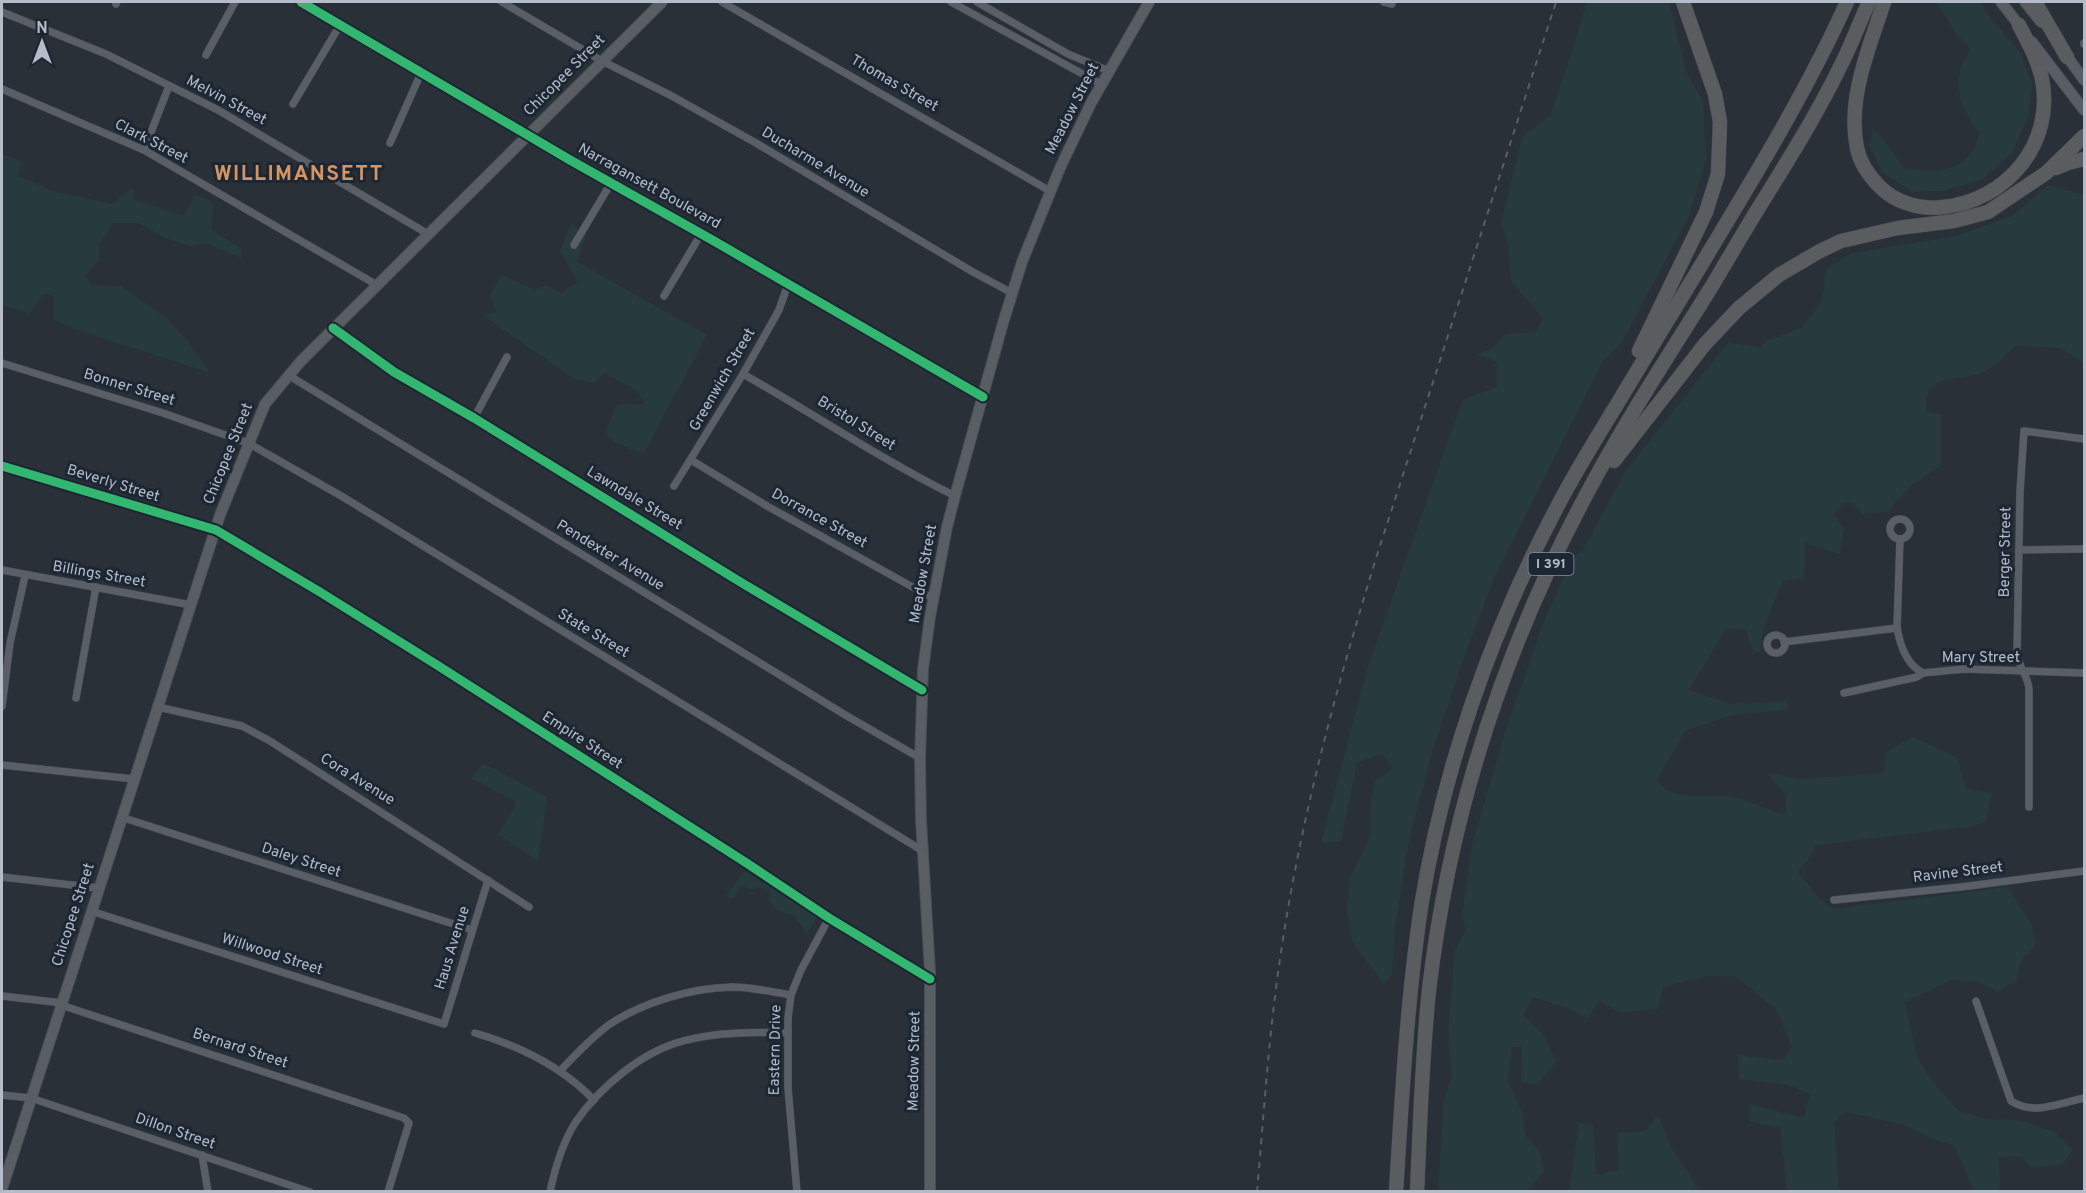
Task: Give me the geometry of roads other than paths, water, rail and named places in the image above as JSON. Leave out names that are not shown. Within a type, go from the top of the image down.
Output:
[{"type":"highway","points":[[1601,429],[1692,243],[1713,194],[1718,174],[1720,122],[1715,94],[1683,2]]},
{"type":"highway","name":"I 391","points":[[1396,1191],[1408,1023],[1422,904],[1454,761],[1487,662],[1525,572],[1556,509],[1601,429],[1736,208],[1793,109],[1846,2]]},
{"type":"highway","name":"I 391","points":[[1417,1191],[1430,988],[1448,874],[1465,795],[1497,691],[1532,606],[1581,505],[1666,358],[1810,124],[1841,65],[1869,2]]},
{"type":"highway","points":[[1884,2],[1856,98],[1854,122],[1857,149],[1863,164],[1877,184],[1892,196],[1915,206],[1946,207],[1983,197],[1997,189],[2009,178],[2030,152],[2043,117],[2044,90],[2040,70],[2019,25]]},
{"type":"highway","points":[[2035,2],[2067,57]]},
{"type":"highway","points":[[2046,173],[2085,136]]},
{"type":"highway","points":[[1581,505],[1705,344],[1739,308],[1779,275],[1820,250],[1841,241],[1898,228],[1954,221],[1988,212],[2046,173],[2068,163],[2085,159]]},
{"type":"main road","name":"Chicopee Street","points":[[2,1189],[216,530],[265,404],[288,375],[333,328],[662,2]]},
{"type":"main road","name":"Meadow Street","points":[[930,1191],[930,979],[920,758],[924,661],[947,526],[1024,255],[1050,191],[1101,84],[1149,2]]},
{"type":"main road","points":[[2001,2],[2085,111]]},
{"type":"main road","points":[[2025,2],[2085,80]]},
{"type":"street","points":[[206,55],[235,2]]},
{"type":"street","name":"Narragansett Boulevard","points":[[301,2],[983,397]]},
{"type":"street","name":"Ducharme Avenue","points":[[502,2],[602,61],[737,132],[973,272],[1012,292]]},
{"type":"street","name":"Thomas Street","points":[[722,2],[1050,191]]},
{"type":"street","points":[[951,2],[1101,84]]},
{"type":"street","points":[[977,2],[1068,54],[1109,71]]},
{"type":"street","name":"Melvin Street","points":[[2,12],[106,54],[169,86],[278,145],[428,234]]},
{"type":"street","points":[[1006,33],[1011,22]]},
{"type":"street","points":[[293,104],[340,25]]},
{"type":"street","points":[[390,143],[421,73]]},
{"type":"street","points":[[144,150],[169,86]]},
{"type":"street","name":"Clark Street","points":[[2,89],[144,150],[377,285]]},
{"type":"street","points":[[574,245],[611,183]]},
{"type":"street","points":[[664,296],[701,234]]},
{"type":"street","name":"Greenwich Street","points":[[674,486],[743,374],[779,310],[788,284]]},
{"type":"street","name":"Lawndale Street","points":[[333,328],[394,372],[474,418],[742,583],[922,690]]},
{"type":"street","points":[[474,418],[507,357]]},
{"type":"street","name":"Bonner Street","points":[[2,363],[164,412],[248,443]]},
{"type":"street","name":"Bristol Street","points":[[743,374],[801,406],[908,473],[955,496]]},
{"type":"street","name":"Pendexter Avenue","points":[[288,375],[616,576],[920,758]]},
{"type":"street","name":"Berger Street","points":[[2029,807],[2029,689],[2017,652],[2020,492],[2025,431],[2085,439]]},
{"type":"street","name":"State Street","points":[[248,443],[343,497],[923,851]]},
{"type":"street","name":"Dorrance Street","points":[[691,460],[822,538],[934,599]]},
{"type":"street","name":"Beverly Street","points":[[2,466],[216,530]]},
{"type":"street","name":"Empire Street","points":[[216,530],[437,665],[746,862],[829,918],[930,979]]},
{"type":"street","points":[[1900,539],[1897,628],[1900,642],[1914,669],[1923,673]]},
{"type":"street","points":[[2019,550],[2085,549]]},
{"type":"street","name":"Billings Street","points":[[2,570],[191,605]]},
{"type":"street","points":[[2,706],[10,643],[25,576]]},
{"type":"street","points":[[76,698],[96,587]]},
{"type":"street","points":[[1785,642],[1897,628]]},
{"type":"street","points":[[2,642],[10,643]]},
{"type":"street","name":"Mary Street","points":[[1844,693],[1917,677],[1923,673],[1964,669],[2085,673]]},
{"type":"street","name":"Cora Avenue","points":[[158,707],[242,726],[252,731],[529,907]]},
{"type":"street","points":[[2,765],[134,779]]},
{"type":"street","name":"Daley Street","points":[[121,817],[472,930]]},
{"type":"street","name":"Ravine Street","points":[[1834,900],[2085,872]]},
{"type":"street","points":[[2,877],[98,888]]},
{"type":"street","name":"Haus Avenue","points":[[444,1024],[488,880]]},
{"type":"street","name":"Willwood Street","points":[[91,911],[444,1024]]},
{"type":"street","name":"Eastern Drive","points":[[797,1191],[788,1088],[787,1033],[791,995],[811,949],[829,918]]},
{"type":"street","points":[[560,1071],[611,1024],[656,1002],[681,995],[733,987],[791,995]]},
{"type":"street","name":"Bernard Street","points":[[2,996],[62,1003],[67,1007],[404,1118],[409,1123],[388,1191]]},
{"type":"street","points":[[1976,1001],[2011,1101],[2020,1107],[2031,1109],[2085,1098]]},
{"type":"street","points":[[474,1033],[508,1043],[540,1058],[577,1082],[594,1100]]},
{"type":"street","points":[[550,1191],[564,1144],[575,1124],[594,1100],[634,1066],[680,1042],[701,1037],[740,1033],[787,1033]]},
{"type":"street","name":"Dillon Street","points":[[2,1095],[31,1098],[310,1191]]},
{"type":"street","points":[[202,1155],[208,1191]]},
{"type":"railway","points":[[1257,1192],[1270,1042],[1281,952],[1299,851],[1322,752],[1377,555],[1556,2]]},
{"type":"district","name":"WILLIMANSETT","points":[[299,174]]}]
